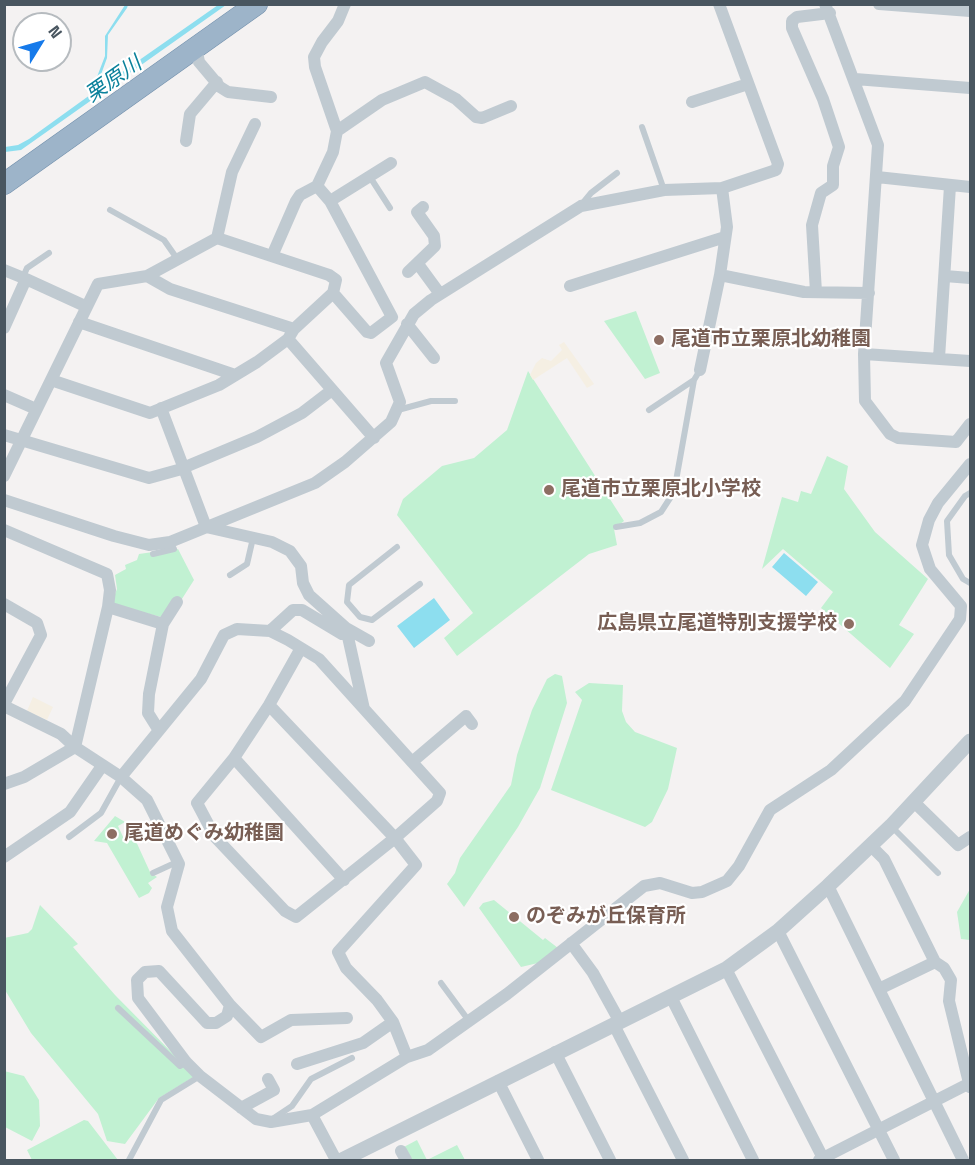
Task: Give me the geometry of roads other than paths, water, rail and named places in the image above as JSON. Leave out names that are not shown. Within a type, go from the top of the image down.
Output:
[{"type":"highway","points":[[4,184],[257,4]]},
{"type":"street","points":[[272,256],[296,201],[300,195],[317,186],[333,152],[337,131],[315,67],[314,57],[338,21],[345,4]]},
{"type":"street","points":[[4,500],[114,536],[149,544],[170,542],[315,483],[374,438],[391,422],[400,402],[386,363],[414,314],[440,294],[581,206],[664,190],[722,188],[776,170],[778,164],[719,4]]},
{"type":"street","points":[[879,4],[970,11]]},
{"type":"street","points":[[816,292],[812,225],[821,193],[833,185],[833,166],[839,147],[822,99],[792,28],[792,21],[797,17],[827,9],[878,145],[864,354],[865,401],[894,437],[956,442],[970,424]]},
{"type":"street","points":[[196,47],[199,62],[228,92],[271,97]]},
{"type":"street","points":[[855,79],[970,88]]},
{"type":"street","points":[[186,141],[190,114],[216,82]]},
{"type":"street","points":[[337,131],[382,100],[425,82],[456,99],[476,117],[482,118],[511,106]]},
{"type":"street","points":[[692,102],[748,84]]},
{"type":"street","points":[[217,238],[232,172],[255,124]]},
{"type":"street","points":[[330,201],[391,163]]},
{"type":"street","points":[[877,177],[970,187]]},
{"type":"street","points":[[317,186],[330,201],[392,316],[371,333],[367,332],[333,292]]},
{"type":"street","points":[[939,358],[950,186]]},
{"type":"street","points":[[697,375],[720,275],[725,237],[722,188]]},
{"type":"street","points":[[408,272],[435,246],[434,236],[417,212],[423,207]]},
{"type":"street","points":[[570,286],[725,237]]},
{"type":"street","points":[[4,476],[24,440],[36,409],[80,322],[85,306],[98,284],[147,276],[217,238],[329,275],[336,280],[333,292],[291,334],[235,375],[219,385],[150,413],[51,380]]},
{"type":"street","points":[[418,264],[440,294]]},
{"type":"street","points":[[4,270],[85,306]]},
{"type":"street","points":[[720,275],[761,285],[816,292],[869,293]]},
{"type":"street","points":[[147,276],[171,289],[291,334],[332,390],[374,438]]},
{"type":"street","points":[[945,276],[970,278]]},
{"type":"street","points":[[4,328],[24,278]]},
{"type":"street","points":[[80,322],[235,375]]},
{"type":"street","points":[[407,324],[434,358]]},
{"type":"street","points":[[864,354],[970,361]]},
{"type":"street","points":[[4,435],[149,478],[183,468],[257,437],[302,412],[332,390]]},
{"type":"street","points":[[4,395],[36,409]]},
{"type":"street","points":[[161,408],[206,527]]},
{"type":"street","points":[[230,1005],[227,1016],[216,1023],[207,1023],[159,971],[145,972],[137,980],[138,998],[186,1062],[241,1108],[256,1119],[269,1122],[312,1115],[407,1057],[428,1050],[469,1022],[644,886],[660,883],[692,893],[720,886],[739,866],[770,810],[831,770],[905,701],[962,611],[959,602],[930,569],[922,545],[929,520],[938,503],[968,471]]},
{"type":"street","points":[[206,527],[272,542],[290,551],[301,566],[303,582],[309,595],[347,630],[369,641]]},
{"type":"street","points":[[4,530],[103,571],[107,574],[110,590],[75,747],[24,777],[4,784]]},
{"type":"street","points":[[158,729],[148,713],[163,624],[177,602]]},
{"type":"street","points":[[4,604],[37,623],[40,636],[4,705],[61,734],[75,747],[121,777],[147,800],[178,862],[177,877],[167,907],[172,930],[230,1005],[261,1037],[291,1020],[347,1018]]},
{"type":"street","points":[[108,606],[163,624]]},
{"type":"street","points":[[270,631],[293,610],[302,610],[342,634],[347,630]]},
{"type":"street","points":[[121,777],[201,679],[224,635],[237,629],[270,631],[301,648],[319,659],[440,793],[437,801],[395,838],[296,918],[285,911],[215,837],[197,803],[234,758],[269,705],[301,648]]},
{"type":"street","points":[[347,630],[364,710]]},
{"type":"street","points":[[269,705],[395,838],[416,865],[338,952],[346,968],[377,1000],[393,1022],[407,1057]]},
{"type":"street","points":[[412,762],[466,716],[472,724]]},
{"type":"street","points":[[342,1161],[555,1052],[726,969],[778,931],[871,846],[970,741]]},
{"type":"street","points":[[234,758],[344,880]]},
{"type":"street","points":[[4,857],[70,812],[102,766]]},
{"type":"street","points":[[914,802],[958,845],[970,837]]},
{"type":"street","points":[[726,969],[822,1160],[969,1085],[949,1001],[951,980],[944,968],[935,962],[884,859],[871,846]]},
{"type":"street","points":[[828,886],[963,1161]]},
{"type":"street","points":[[778,931],[894,1161]]},
{"type":"street","points":[[571,943],[593,973],[683,1161]]},
{"type":"street","points":[[879,990],[935,962]]},
{"type":"street","points":[[671,997],[753,1161]]},
{"type":"street","points":[[297,1064],[363,1043],[393,1022]]},
{"type":"street","points":[[555,1052],[610,1161]]},
{"type":"street","points":[[241,1108],[274,1090],[268,1079]]},
{"type":"street","points":[[498,1081],[538,1161]]},
{"type":"street","points":[[312,1115],[336,1161]]},
{"type":"lane","points":[[642,127],[664,190]]},
{"type":"lane","points":[[581,206],[591,193],[617,172]]},
{"type":"lane","points":[[369,176],[390,208]]},
{"type":"lane","points":[[111,210],[164,240],[178,260]]},
{"type":"lane","points":[[24,278],[27,268],[49,253]]},
{"type":"lane","points":[[649,410],[697,375]]},
{"type":"lane","points":[[616,527],[640,523],[661,512],[674,492],[697,375]]},
{"type":"lane","points":[[398,410],[431,400],[455,401]]},
{"type":"lane","points":[[970,493],[965,496],[947,521],[949,555],[963,579],[970,583]]},
{"type":"lane","points":[[230,575],[247,564],[253,537]]},
{"type":"lane","points":[[153,554],[174,549],[170,542]]},
{"type":"lane","points":[[397,547],[349,585],[346,602],[360,617],[372,620],[420,584]]},
{"type":"lane","points":[[347,630],[357,625],[360,617]]},
{"type":"lane","points":[[69,837],[101,813],[121,777]]},
{"type":"lane","points":[[891,826],[938,873]]},
{"type":"lane","points":[[153,873],[178,862]]},
{"type":"lane","points":[[441,983],[469,1022]]},
{"type":"lane","points":[[118,1008],[180,1066],[186,1062]]},
{"type":"lane","points":[[269,1122],[292,1106],[311,1079],[352,1058]]},
{"type":"lane","points":[[129,1161],[161,1100],[200,1076]]},
{"type":"water","name":"栗原川","points":[[125,5],[128,5],[127,8],[108,35],[107,58],[95,91],[218,5],[226,5],[21,150],[5,152],[5,147],[18,145],[29,139],[90,95],[105,56],[105,36]]},
{"type":"water","points":[[784,553],[818,582],[806,596],[772,567]]},
{"type":"water","points":[[434,598],[450,620],[414,648],[397,626]]},
{"type":"place","name":"尾道市立栗原北幼稚園","points":[[659,340]]},
{"type":"place","name":"尾道市立栗原北小学校","points":[[549,490]]},
{"type":"place","name":"広島県立尾道特別支援学校","points":[[849,624]]},
{"type":"place","name":"尾道めぐみ幼稚園","points":[[112,834]]},
{"type":"place","name":"のぞみが丘保育所","points":[[514,917]]}]
